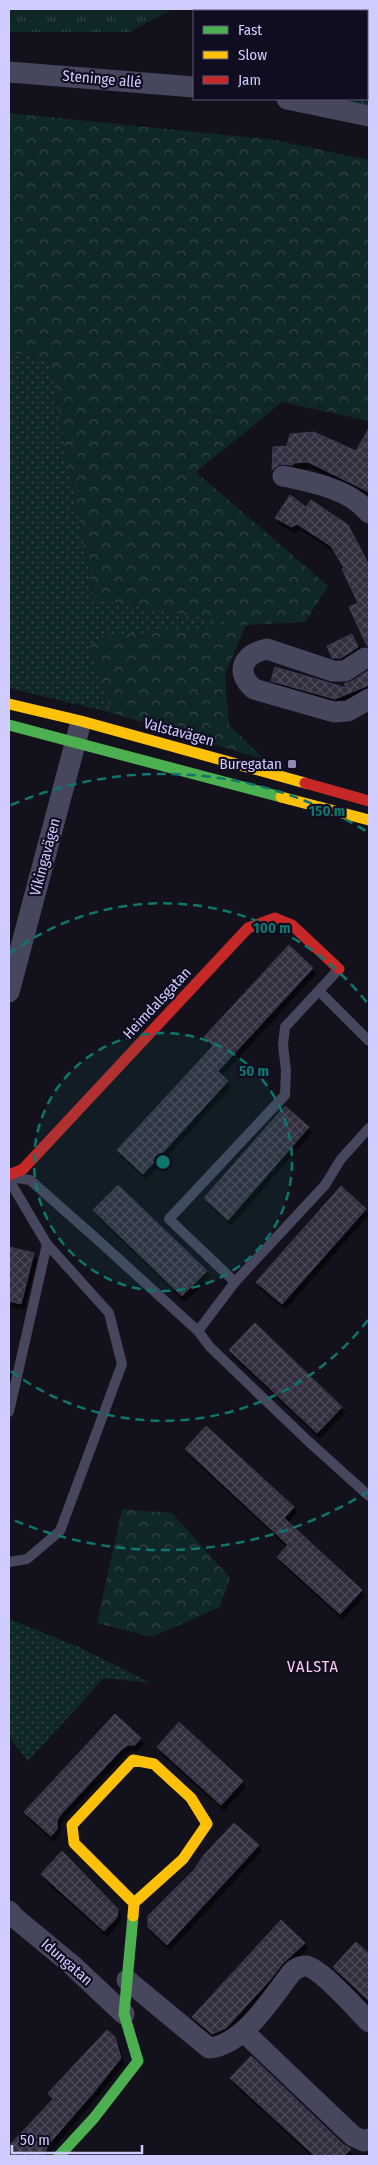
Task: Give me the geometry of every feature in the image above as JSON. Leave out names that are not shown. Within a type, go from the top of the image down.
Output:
[{"type":"street","name":"Steninge allé","points":[[9,72],[193,88]]},
{"type":"street","points":[[292,100],[369,116]]},
{"type":"street","points":[[283,476],[324,484],[364,506],[369,513]]},
{"type":"street","points":[[366,658],[345,671],[333,671],[267,649],[256,651],[247,657],[242,670],[245,681],[254,689],[334,712],[348,711],[369,699]]},
{"type":"street","name":"Valstavägen","points":[[9,704],[81,721],[369,801]]},
{"type":"street","name":"Vikingavägen","points":[[9,992],[81,721]]},
{"type":"street","points":[[9,725],[369,820]]},
{"type":"street","name":"Heimdalsgatan","points":[[9,1176],[23,1169],[248,928],[276,918],[292,925],[339,969]]},
{"type":"street","points":[[60,2156],[94,2118],[138,2061],[124,2014],[134,1903],[183,1859],[206,1824],[191,1798],[154,1764],[132,1760],[72,1825],[74,1843],[134,1903]]},
{"type":"street","name":"Idungatan","points":[[9,1911],[72,1965],[124,2014]]},
{"type":"street","points":[[127,1980],[210,2048],[220,2047],[244,2032],[292,1972],[299,1967],[308,1966],[319,1972],[369,2022]]},
{"type":"street","points":[[244,2032],[353,2136],[364,2141],[369,2139]]},
{"type":"lane","points":[[235,1282],[170,1219],[285,1095],[286,1072],[283,1046],[285,1026],[339,969]]},
{"type":"lane","points":[[319,991],[369,1041]]},
{"type":"lane","points":[[198,1331],[235,1282],[325,1185],[342,1159],[369,1128]]},
{"type":"lane","points":[[9,1176],[30,1180],[100,1241],[198,1331],[210,1347],[308,1441],[369,1496]]},
{"type":"lane","points":[[9,1180],[47,1244],[108,1312],[122,1364],[60,1531],[27,1559],[9,1562]]},
{"type":"lane","points":[[9,1412],[47,1244]]},
{"type":"green space","points":[[9,9],[173,9],[129,32],[9,32]]},
{"type":"green space","points":[[369,9],[369,109],[335,100],[368,100],[368,10],[228,10]]},
{"type":"green space","points":[[9,113],[275,140],[369,160],[369,421],[282,402],[196,472],[328,586],[305,622],[246,625],[225,674],[229,725],[265,760],[112,713],[90,647],[102,636],[243,625],[94,599],[49,360],[9,352]]},
{"type":"green space","points":[[9,352],[49,360],[94,599],[246,625],[90,647],[112,713],[9,688]]},
{"type":"green space","points":[[122,1509],[172,1513],[230,1578],[220,1607],[152,1637],[97,1623]]},
{"type":"green space","points":[[9,1619],[81,1648],[151,1683],[104,1678],[28,1761],[9,1737]]},
{"type":"building","points":[[369,428],[369,492],[308,462],[293,463],[293,465],[280,464],[272,470],[273,447],[287,446],[290,434],[314,432],[356,451]]},
{"type":"building","points":[[290,495],[306,507],[311,500],[348,525],[369,565],[369,646],[367,646],[349,607],[358,603],[342,569],[344,568],[331,546],[297,524],[292,527],[275,518]]},
{"type":"building","points":[[352,634],[358,647],[341,658],[332,658],[327,646]]},
{"type":"building","points":[[275,667],[347,688],[344,684],[369,670],[369,685],[335,699],[271,681]]},
{"type":"building","points":[[289,945],[313,968],[218,1071],[228,1081],[143,1174],[117,1150],[213,1046],[204,1037]]},
{"type":"building","points":[[285,1106],[309,1127],[228,1220],[204,1198]]},
{"type":"building","points":[[118,1185],[207,1271],[182,1296],[93,1210]]},
{"type":"building","points":[[341,1186],[366,1209],[282,1304],[256,1282]]},
{"type":"building","points":[[9,1247],[34,1253],[21,1304],[9,1301]]},
{"type":"building","points":[[255,1323],[342,1407],[317,1433],[229,1350]]},
{"type":"building","points":[[206,1426],[294,1507],[284,1518],[362,1590],[340,1614],[277,1557],[288,1545],[185,1449]]},
{"type":"building","points":[[115,1714],[141,1738],[135,1745],[128,1745],[122,1749],[61,1814],[57,1820],[57,1829],[51,1836],[24,1812]]},
{"type":"building","points":[[179,1722],[243,1781],[221,1805],[157,1747]]},
{"type":"building","points":[[234,1823],[259,1845],[167,1945],[148,1927],[148,1916],[194,1870],[204,1855]]},
{"type":"building","points":[[62,1851],[118,1909],[117,1917],[104,1931],[41,1874]]},
{"type":"building","points":[[281,1920],[305,1943],[283,1963],[226,2028],[212,2034],[192,2017]]},
{"type":"building","points":[[356,1942],[369,1954],[369,2001],[333,1967]]},
{"type":"building","points":[[107,2030],[115,2037],[121,2058],[48,2145],[44,2156],[9,2156],[9,2146],[53,2099],[48,2093]]},
{"type":"building","points":[[251,2056],[344,2145],[351,2149],[344,2156],[315,2156],[230,2078]]},
{"type":"traffic: fast","points":[[9,725],[281,797]]},
{"type":"traffic: fast","points":[[59,2156],[94,2118],[138,2061],[124,2014],[133,1916]]},
{"type":"traffic: slow","points":[[9,704],[81,721],[305,783]]},
{"type":"traffic: slow","points":[[281,797],[369,820]]},
{"type":"traffic: slow","points":[[133,1916],[134,1903],[183,1859],[207,1824],[191,1798],[154,1764],[133,1760],[72,1825],[74,1843],[134,1903]]},
{"type":"traffic: jam","points":[[305,783],[369,801]]},
{"type":"traffic: jam","points":[[9,1175],[23,1169],[248,928],[275,918],[292,925],[339,969]]},
{"type":"place","name":"Buregatan","points":[[292,764]]},
{"type":"district","name":"VALSTA","points":[[313,1666]]}]
